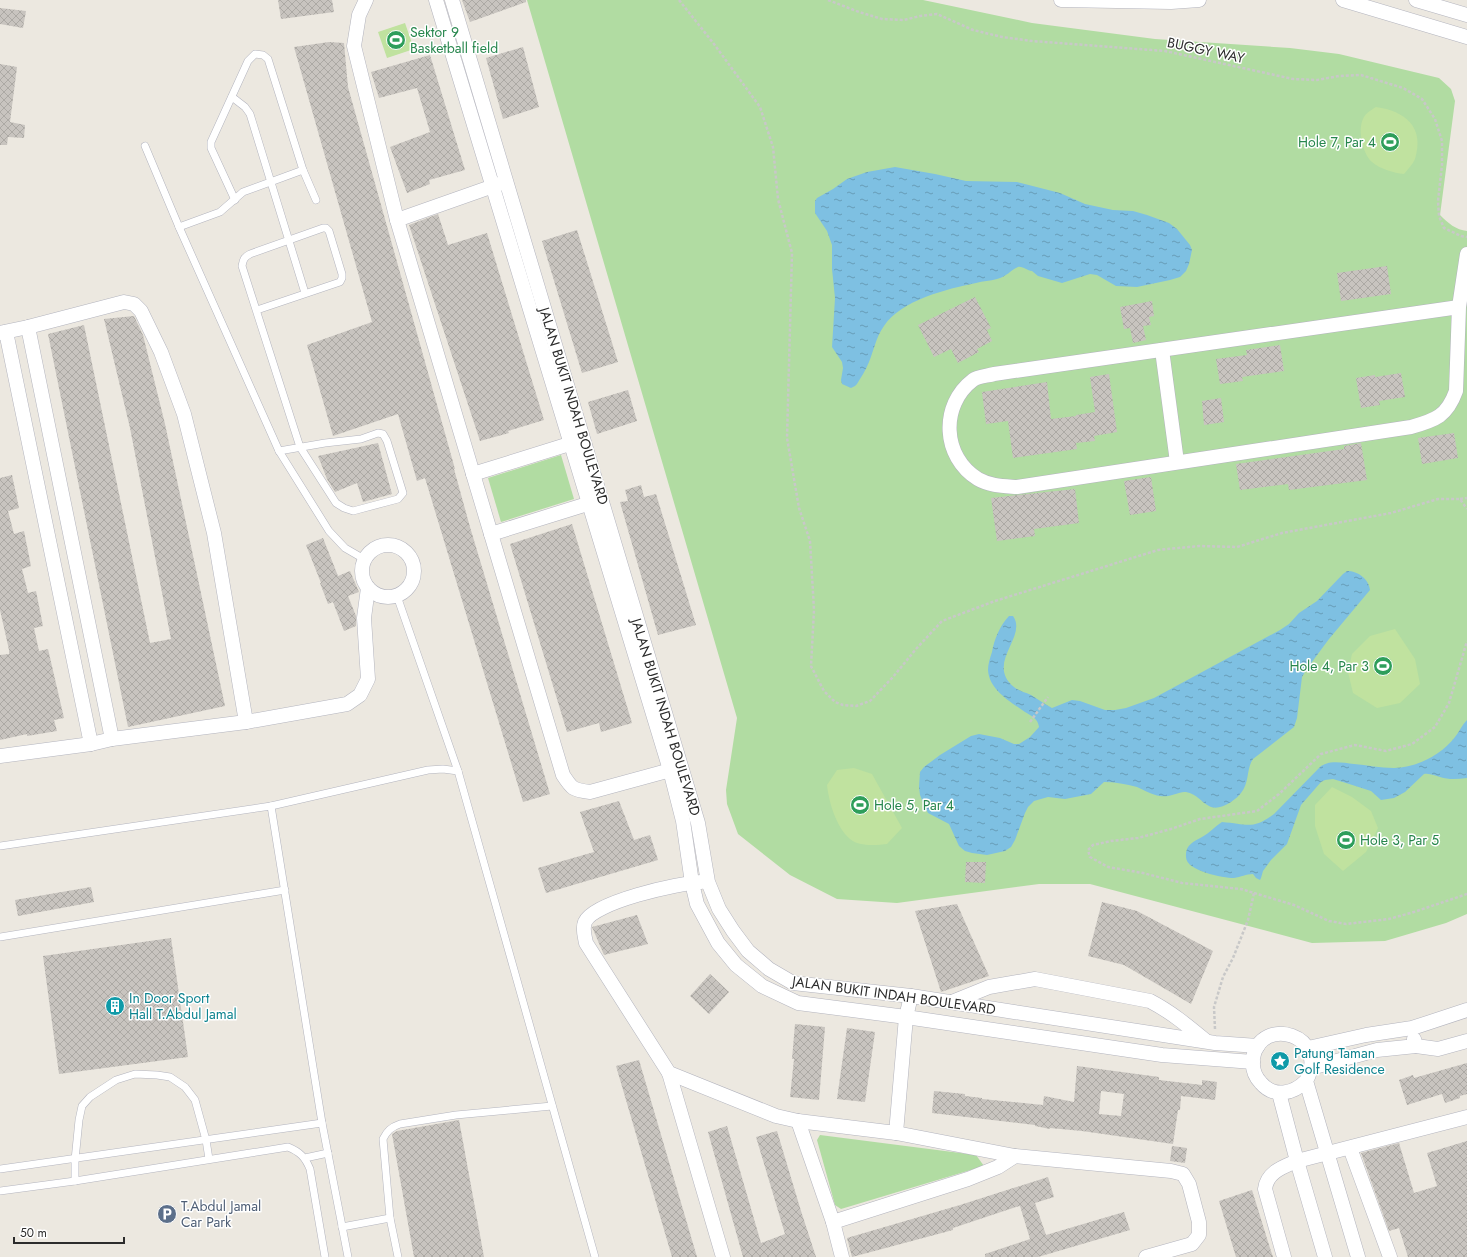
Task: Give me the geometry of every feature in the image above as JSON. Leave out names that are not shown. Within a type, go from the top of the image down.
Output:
[{"type":"street","points":[[366,0],[359,15],[354,46],[397,220],[563,775],[570,787],[590,792],[676,769]]},
{"type":"street","points":[[436,0],[500,184]]},
{"type":"street","points":[[452,0],[500,184],[676,769],[692,883],[697,904],[718,943],[736,965],[762,986],[798,1003],[906,1017],[1162,1055],[1253,1062]]},
{"type":"street","points":[[1061,0],[1194,0]]},
{"type":"street","points":[[1343,0],[1467,37]]},
{"type":"street","points":[[1416,0],[1467,15]]},
{"type":"street","points":[[397,220],[500,184]]},
{"type":"street","points":[[1459,307],[994,374],[975,379],[960,392],[951,410],[948,430],[953,450],[963,467],[978,480],[997,486],[1017,487],[1411,427],[1430,422],[1439,417],[1452,401],[1456,391],[1459,307],[1467,254]]},
{"type":"street","points":[[91,744],[3,332],[124,302],[134,304],[141,311],[161,352],[184,414],[214,533],[246,722]]},
{"type":"street","points":[[28,327],[112,739]]},
{"type":"street","points":[[1162,350],[1177,462]]},
{"type":"street","points":[[473,474],[577,442]]},
{"type":"street","points":[[491,534],[595,501]]},
{"type":"street","points":[[390,544],[397,546],[408,554],[414,572],[409,586],[404,592],[396,596],[389,597],[381,596],[368,588],[362,574],[362,566],[364,559],[369,552],[382,545],[390,544]]},
{"type":"street","points":[[0,756],[91,744],[112,739],[246,722],[347,704],[360,695],[368,679],[364,618],[368,588]]},
{"type":"street","name":"JALAN BUKIT INDAH BOULEVARD","points":[[676,769],[698,823],[708,882],[720,909],[733,931],[748,951],[768,969],[793,983],[911,996],[1211,1042],[1258,1046]]},
{"type":"street","points":[[708,882],[692,883],[649,892],[602,907],[590,915],[585,922],[583,929],[586,943],[669,1073],[723,1257]]},
{"type":"street","points":[[951,1002],[989,987],[1035,979],[1150,1001],[1166,1009],[1211,1042]]},
{"type":"street","points":[[896,1133],[906,1017],[911,996]]},
{"type":"street","points":[[1308,1048],[1366,1035],[1412,1028],[1467,1010]]},
{"type":"street","points":[[1412,1028],[1416,1046]]},
{"type":"street","points":[[1284,1034],[1296,1037],[1303,1041],[1311,1056],[1310,1074],[1301,1087],[1294,1091],[1279,1093],[1267,1088],[1257,1080],[1253,1070],[1253,1062],[1254,1053],[1264,1040],[1271,1036],[1284,1034]]},
{"type":"street","points":[[1311,1068],[1377,1050],[1416,1046],[1438,1049],[1467,1041]]},
{"type":"street","points":[[669,1073],[776,1116],[798,1121],[896,1133],[1015,1156],[1171,1171],[1183,1174],[1189,1184],[1199,1222],[1199,1235],[1192,1244],[1146,1257]]},
{"type":"street","points":[[1306,1081],[1358,1257]]},
{"type":"street","points":[[1279,1093],[1325,1257]]},
{"type":"street","points":[[1284,1257],[1265,1189],[1266,1181],[1272,1175],[1284,1166],[1297,1161],[1467,1117]]},
{"type":"street","points":[[798,1121],[832,1222],[842,1257]]},
{"type":"street","points":[[1350,1148],[1390,1257]]},
{"type":"street","points":[[832,1222],[968,1179],[998,1167],[1015,1156]]},
{"type":"lane","points":[[235,200],[211,148],[211,142],[248,61],[255,54],[263,55],[268,60],[303,170],[316,200]]},
{"type":"lane","points":[[232,97],[245,107],[250,114],[305,293]]},
{"type":"lane","points":[[145,146],[179,227],[279,451],[329,531],[345,548],[364,559]]},
{"type":"lane","points":[[179,227],[220,212],[243,192],[303,170]]},
{"type":"lane","points":[[257,310],[340,282],[342,278],[329,231],[326,228],[288,239],[245,256],[242,266],[300,447],[336,503],[353,511],[398,499],[403,493],[388,441],[383,434],[378,433],[361,439],[300,447],[279,451]]},
{"type":"lane","points":[[396,596],[458,771],[595,1257]]},
{"type":"lane","points":[[0,846],[271,806],[428,770],[451,769],[458,771]]},
{"type":"lane","points":[[271,806],[322,1123],[348,1257]]},
{"type":"lane","points":[[0,937],[285,890]]},
{"type":"lane","points":[[75,1181],[74,1160],[82,1106],[90,1097],[116,1080],[135,1074],[170,1077],[185,1087],[195,1100],[210,1159]]},
{"type":"lane","points":[[398,1257],[390,1218],[383,1139],[387,1132],[394,1126],[400,1124],[456,1114],[552,1106]]},
{"type":"lane","points":[[0,1169],[74,1160],[322,1123]]},
{"type":"lane","points":[[0,1191],[75,1181],[288,1147],[297,1151],[305,1158],[310,1169],[325,1257]]},
{"type":"lane","points":[[305,1158],[328,1153]]},
{"type":"lane","points":[[342,1228],[390,1218]]},
{"type":"path","name":"BUGGY WAY","points":[[828,0],[858,12],[882,19],[904,20],[937,14],[973,30],[1002,37],[1032,41],[1165,51],[1293,79],[1316,80],[1339,76],[1361,75],[1404,88],[1422,99],[1435,118],[1442,141],[1442,165],[1438,201],[1439,216],[1444,228],[1461,236],[1467,237]]},
{"type":"path","points":[[1460,499],[1467,498]]},
{"type":"path","points":[[1467,641],[1449,703],[1435,728],[1412,744],[1386,751],[1355,745],[1321,754],[1279,794],[1257,811],[1200,819],[1138,838],[1093,845],[1088,850],[1090,857],[1108,867],[1144,873],[1182,883],[1241,889],[1294,905],[1329,921],[1346,924],[1389,919],[1467,894]]},
{"type":"path","points":[[1030,722],[1048,698]]},
{"type":"path","points":[[1211,1042],[1214,1007],[1223,976],[1233,958],[1248,920],[1254,893]]},
{"type":"green space","points":[[527,0],[923,0],[1032,23],[1155,39],[1290,48],[1339,54],[1439,78],[1451,89],[1455,101],[1440,215],[1452,226],[1467,231],[1467,914],[1446,923],[1385,941],[1312,943],[1090,884],[1039,884],[897,903],[837,899],[790,875],[738,834],[727,804],[726,790],[737,718]]},
{"type":"green space","name":"Sektor 9 Basketball field","points":[[405,23],[414,49],[387,58],[378,32]]},
{"type":"green space","name":"Hole 7, Par 4","points":[[1376,107],[1396,112],[1410,122],[1415,130],[1417,148],[1415,159],[1404,174],[1392,172],[1379,167],[1368,158],[1363,147],[1361,134],[1362,122],[1366,114]]},
{"type":"green space","points":[[561,455],[574,499],[501,522],[488,478]]},
{"type":"green space","name":"Hole 4, Par 3","points":[[1395,629],[1415,659],[1420,684],[1400,703],[1377,708],[1353,693],[1348,672],[1352,654],[1370,636]]},
{"type":"green space","name":"Hole 5, Par 4","points":[[854,768],[872,774],[902,828],[887,844],[868,845],[854,842],[845,834],[837,821],[829,799],[827,785],[837,770]]},
{"type":"green space","name":"Hole 3, Par 5","points":[[1332,787],[1352,797],[1371,811],[1378,828],[1366,852],[1343,871],[1324,854],[1315,826],[1315,805]]},
{"type":"green space","points":[[820,1135],[976,1155],[984,1166],[841,1209],[835,1205],[817,1140]]},
{"type":"water","points":[[895,167],[966,181],[1017,182],[1060,193],[1085,204],[1113,210],[1133,211],[1147,215],[1169,223],[1177,229],[1190,245],[1192,250],[1189,264],[1186,271],[1180,277],[1137,287],[1116,286],[1097,275],[1090,274],[1062,283],[1038,276],[1032,271],[1018,267],[1006,275],[994,280],[979,282],[939,292],[901,309],[892,317],[881,330],[865,371],[857,384],[851,388],[842,384],[842,362],[832,347],[835,298],[832,269],[832,245],[827,231],[815,213],[815,201],[817,198],[847,179],[867,172]]},
{"type":"water","points":[[1347,571],[1355,572],[1362,576],[1368,582],[1370,590],[1329,639],[1302,677],[1297,718],[1294,727],[1253,759],[1249,767],[1244,789],[1239,796],[1231,802],[1222,806],[1213,807],[1209,806],[1193,794],[1186,792],[1160,796],[1151,794],[1133,786],[1104,782],[1091,794],[1065,799],[1048,797],[1034,801],[1025,813],[1011,847],[1005,851],[987,855],[965,851],[959,846],[949,824],[928,813],[920,795],[919,787],[920,772],[924,767],[940,755],[971,736],[979,734],[1000,738],[1014,744],[1019,744],[1030,737],[1039,727],[1034,718],[1013,704],[996,689],[989,677],[988,666],[994,643],[1000,628],[1009,616],[1013,616],[1016,624],[1015,633],[1005,660],[1004,669],[1006,678],[1014,687],[1031,695],[1052,708],[1072,700],[1080,701],[1105,710],[1115,710],[1126,708],[1154,698],[1280,630],[1289,624],[1299,613],[1317,601]]},
{"type":"water","points":[[1467,720],[1467,778],[1450,779],[1424,774],[1405,792],[1394,798],[1381,800],[1371,791],[1333,779],[1325,780],[1321,782],[1301,805],[1287,844],[1271,860],[1263,871],[1260,880],[1253,874],[1234,878],[1206,873],[1198,870],[1188,862],[1186,853],[1188,847],[1193,842],[1208,834],[1222,822],[1250,825],[1267,819],[1274,814],[1321,766],[1337,762],[1394,768],[1419,763],[1435,755],[1449,744]]},
{"type":"building","points":[[278,0],[332,0],[334,12],[281,19]]},
{"type":"building","points":[[462,0],[526,0],[526,2],[470,22]]},
{"type":"building","points":[[0,8],[26,11],[23,28],[0,24]]},
{"type":"building","points":[[329,42],[344,43],[348,87],[470,527],[550,794],[523,802],[425,478],[417,481],[398,414],[333,436],[307,345],[372,322],[294,47]]},
{"type":"building","points":[[523,47],[539,107],[503,119],[486,58]]},
{"type":"building","points":[[430,55],[465,170],[429,180],[430,184],[407,193],[390,147],[430,132],[417,88],[379,98],[371,72]]},
{"type":"building","points":[[0,64],[17,67],[10,122],[25,125],[24,138],[8,137],[7,145],[0,145]]},
{"type":"building","points":[[438,214],[448,245],[487,233],[544,420],[508,431],[509,433],[480,441],[409,225]]},
{"type":"building","points":[[577,230],[618,362],[582,373],[542,241]]},
{"type":"building","points":[[1387,266],[1391,294],[1341,301],[1337,273]]},
{"type":"building","points":[[975,297],[991,328],[987,330],[992,341],[977,349],[979,352],[958,363],[951,349],[934,357],[918,325]]},
{"type":"building","points":[[1152,301],[1154,316],[1149,317],[1151,325],[1143,326],[1146,340],[1133,343],[1130,328],[1124,329],[1120,307]]},
{"type":"building","points":[[134,316],[143,335],[165,424],[225,706],[128,727],[48,334],[84,325],[150,643],[171,639],[130,428],[104,319]]},
{"type":"building","points":[[1280,345],[1284,371],[1242,377],[1243,381],[1220,384],[1216,359],[1247,355],[1246,350]]},
{"type":"building","points":[[1401,373],[1405,397],[1379,401],[1380,405],[1361,408],[1356,378]]},
{"type":"building","points":[[1109,374],[1117,432],[1094,436],[1095,441],[1076,443],[1077,449],[1013,458],[1008,421],[986,424],[982,392],[1047,382],[1051,419],[1076,416],[1095,412],[1090,377]]},
{"type":"building","points":[[628,390],[637,421],[597,434],[588,402]]},
{"type":"building","points":[[1221,398],[1224,422],[1204,425],[1202,401]]},
{"type":"building","points":[[1454,433],[1458,458],[1422,464],[1418,438]]},
{"type":"building","points":[[378,443],[392,494],[363,502],[357,483],[335,492],[327,479],[318,456]]},
{"type":"building","points":[[1361,443],[1367,480],[1289,490],[1288,484],[1240,490],[1236,464],[1344,449],[1344,446]]},
{"type":"building","points":[[12,475],[19,508],[8,511],[14,534],[24,531],[31,566],[22,569],[28,593],[36,591],[43,626],[34,628],[39,651],[48,649],[64,718],[54,720],[57,731],[27,736],[27,734],[0,740],[0,655],[9,654],[9,650],[0,610],[0,478]]},
{"type":"building","points":[[1151,477],[1156,511],[1130,515],[1124,481]]},
{"type":"building","points":[[641,485],[644,497],[656,494],[696,625],[658,635],[620,502],[628,501],[625,490]]},
{"type":"building","points":[[1075,489],[1079,523],[1034,529],[1035,536],[997,541],[991,498]]},
{"type":"building","points":[[572,524],[632,723],[601,732],[599,723],[567,732],[510,544]]},
{"type":"building","points":[[323,538],[338,576],[350,571],[359,592],[348,596],[356,616],[356,626],[344,631],[333,602],[328,604],[306,545]]},
{"type":"building","points":[[619,801],[634,840],[650,835],[658,860],[546,893],[538,868],[594,852],[580,812]]},
{"type":"building","points":[[966,862],[986,862],[985,883],[965,882]]},
{"type":"building","points":[[91,887],[94,902],[18,916],[15,900]]},
{"type":"building","points":[[1102,902],[1137,911],[1213,951],[1191,1004],[1124,965],[1088,956]]},
{"type":"building","points":[[957,904],[989,976],[941,992],[915,911]]},
{"type":"building","points":[[637,915],[648,944],[604,955],[592,927]]},
{"type":"building","name":"In Door Sport Hall T.Abdul Jamal","points":[[171,938],[188,1057],[59,1074],[43,956]]},
{"type":"building","points":[[710,974],[729,992],[709,1014],[690,996]]},
{"type":"building","points":[[795,1024],[825,1027],[819,1100],[790,1097],[794,1059],[792,1059]]},
{"type":"building","points":[[847,1028],[875,1032],[865,1102],[837,1099]]},
{"type":"building","points":[[639,1060],[697,1257],[672,1257],[616,1066]]},
{"type":"building","points":[[1467,1063],[1467,1094],[1445,1103],[1442,1094],[1407,1105],[1399,1080],[1413,1075],[1414,1078]]},
{"type":"building","points":[[1077,1066],[1159,1077],[1159,1080],[1202,1085],[1202,1080],[1217,1082],[1215,1100],[1181,1096],[1180,1110],[1178,1110],[1173,1144],[1082,1131],[1050,1129],[1035,1125],[932,1113],[934,1091],[965,1094],[965,1096],[982,1099],[1043,1105],[1044,1096],[1074,1102]],"holes":[[[1101,1091],[1124,1094],[1121,1116],[1099,1114]]]},
{"type":"building","points":[[459,1120],[484,1257],[414,1257],[392,1134],[397,1131]]},
{"type":"building","points":[[727,1126],[761,1243],[785,1234],[756,1137],[777,1131],[816,1257],[743,1257],[708,1132]]},
{"type":"building","points":[[1467,1141],[1467,1257],[1408,1257],[1399,1228],[1389,1231],[1361,1153],[1399,1143],[1414,1193],[1437,1186],[1427,1153]]},
{"type":"building","points":[[1172,1146],[1187,1148],[1185,1163],[1170,1161]]},
{"type":"building","points":[[1048,1177],[1054,1197],[1035,1203],[1046,1235],[1124,1212],[1130,1230],[1038,1257],[985,1257],[985,1254],[1030,1239],[1020,1206],[953,1228],[953,1230],[852,1257],[847,1238],[960,1205]]},
{"type":"building","points":[[1252,1190],[1273,1257],[1236,1257],[1219,1201]]},
{"type":"place","name":"Sektor 9 Basketball field","points":[[396,40]]},
{"type":"place","name":"Hole 7, Par 4","points":[[1390,142]]},
{"type":"place","name":"Hole 4, Par 3","points":[[1383,666]]},
{"type":"place","name":"Hole 5, Par 4","points":[[860,805]]},
{"type":"place","name":"Hole 3, Par 5","points":[[1346,840]]},
{"type":"place","name":"In Door Sport Hall T.Abdul Jamal","points":[[115,1006]]},
{"type":"place","name":"Patung Taman Golf Residence","points":[[1280,1061]]},
{"type":"place","name":"T.Abdul Jamal Car Park","points":[[167,1214]]}]
